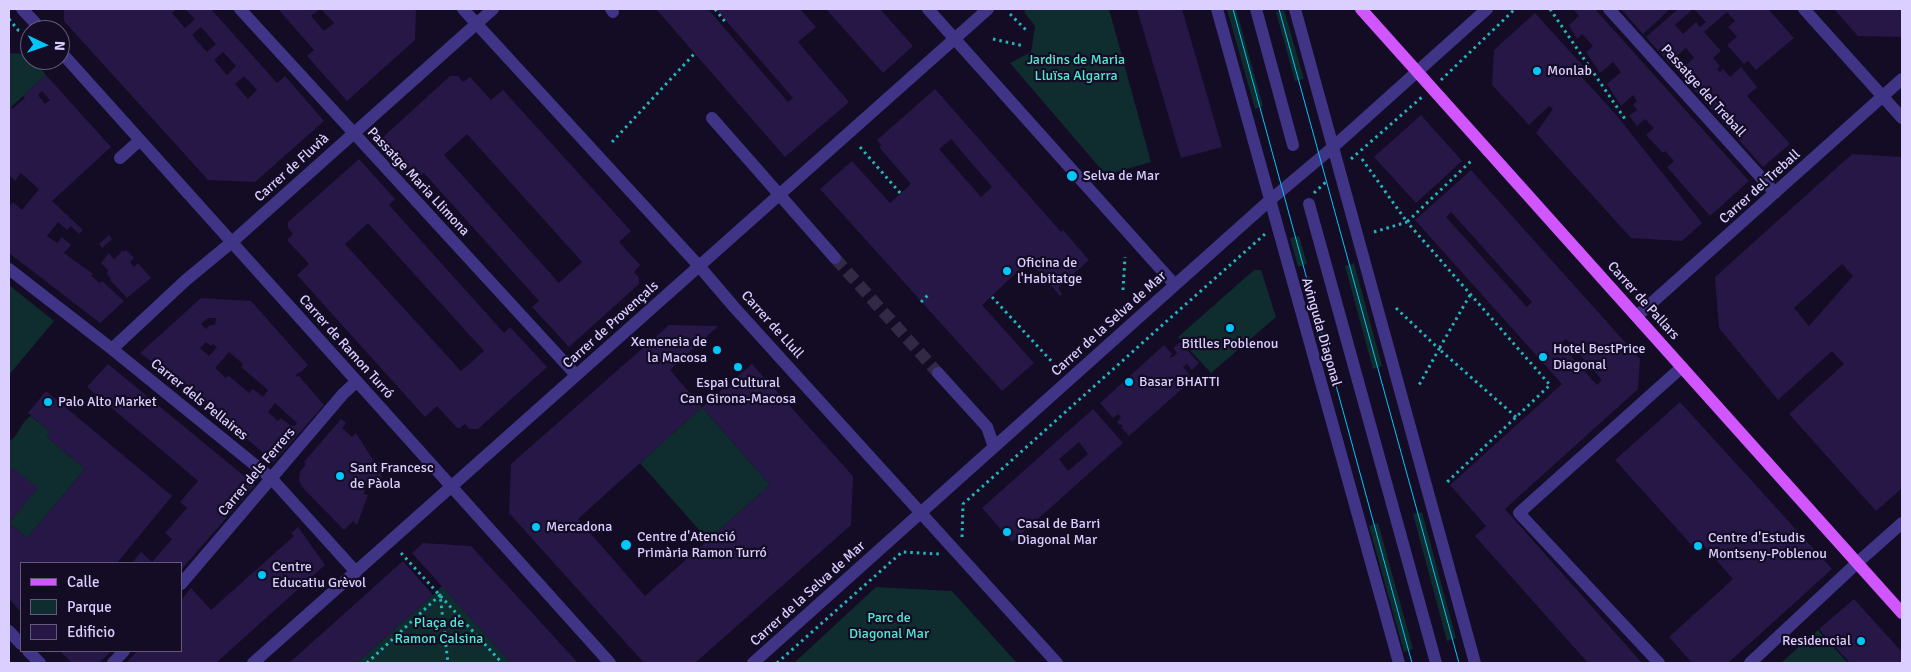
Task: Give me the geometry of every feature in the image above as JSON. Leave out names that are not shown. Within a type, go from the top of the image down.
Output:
[{"type":"main road","name":"Carrer de Pallars","points":[[1361,9],[1902,613]]},
{"type":"street","points":[[22,9],[32,20]]},
{"type":"street","name":"Passatge Maria Llimona","points":[[240,9],[576,375]]},
{"type":"street","name":"Carrer de Llull","points":[[463,9],[699,266],[1057,663]]},
{"type":"street","name":"Carrer de Fluvià","points":[[112,349],[186,280],[232,242],[493,9]]},
{"type":"street","points":[[928,9],[1175,285]]},
{"type":"street","name":"Carrer de Provençals","points":[[253,663],[988,9]]},
{"type":"street","name":"Avinguda Diagonal","points":[[1217,9],[1399,663]]},
{"type":"street","points":[[1256,9],[1293,145]]},
{"type":"street","points":[[1295,9],[1474,663]]},
{"type":"street","name":"Carrer de la Selva de Mar","points":[[754,663],[1269,201],[1332,148],[1487,9]]},
{"type":"street","name":"Passatge del Treball","points":[[1609,9],[1775,193]]},
{"type":"street","points":[[1804,9],[1902,118]]},
{"type":"street","name":"Carrer de Ramon Turró","points":[[70,62],[610,663]]},
{"type":"street","name":"Carrer del Treball","points":[[1637,316],[1902,79]]},
{"type":"street","points":[[712,118],[836,258]]},
{"type":"street","points":[[120,158],[140,140]]},
{"type":"street","name":"Avinguda Diagonal","points":[[1309,204],[1436,663]]},
{"type":"street","name":"Carrer dels Pellaires","points":[[9,269],[112,349],[268,482],[356,572]]},
{"type":"street","points":[[1659,663],[1519,513],[1682,367]]},
{"type":"street","points":[[938,373],[987,427],[994,447]]},
{"type":"street","name":"Carrer dels Ferrers","points":[[182,583],[351,385],[357,381]]},
{"type":"street","points":[[1750,663],[1902,523]]},
{"type":"street","points":[[9,631],[20,643]]},
{"type":"street","points":[[29,652],[40,663]]},
{"type":"street","points":[[113,663],[123,652]]},
{"type":"path","points":[[715,9],[727,22],[722,26]]},
{"type":"path","points":[[1452,69],[1514,9]]},
{"type":"path","points":[[1550,9],[1625,119]]},
{"type":"path","points":[[1010,14],[1027,31]]},
{"type":"path","points":[[993,39],[1024,46]]},
{"type":"path","points":[[612,142],[695,53]]},
{"type":"path","points":[[1350,160],[1421,98]]},
{"type":"path","points":[[860,146],[901,194]]},
{"type":"path","points":[[1362,159],[1406,222],[1550,385],[1445,484]]},
{"type":"path","points":[[1374,232],[1406,222],[1471,161]]},
{"type":"path","points":[[963,536],[963,504],[1264,235]]},
{"type":"path","points":[[1123,290],[1125,257]]},
{"type":"path","points":[[921,302],[930,293]]},
{"type":"path","points":[[1418,387],[1470,294]]},
{"type":"path","points":[[992,296],[1054,364]]},
{"type":"path","points":[[1178,302],[1183,306]]},
{"type":"path","points":[[1396,308],[1516,418]]},
{"type":"path","points":[[778,663],[902,552],[943,554]]},
{"type":"path","points":[[401,554],[502,663]]},
{"type":"path","points":[[367,663],[440,596]]},
{"type":"path","points":[[440,596],[448,663]]},
{"type":"green space","name":"Jardins de Maria Lluïsa Algarra","points":[[1027,9],[1109,9],[1151,162],[1106,175],[1010,63],[1031,52],[1035,26],[1024,12]]},
{"type":"green space","points":[[1227,9],[1236,9],[1263,106],[1255,109]]},
{"type":"green space","points":[[1284,10],[1304,79],[1295,81],[1276,12]]},
{"type":"green space","points":[[9,53],[20,54],[20,70],[42,70],[46,75],[9,109]]},
{"type":"green space","points":[[1299,236],[1307,264],[1298,267],[1290,238]]},
{"type":"green space","points":[[1354,263],[1382,366],[1373,369],[1345,266]]},
{"type":"green space","points":[[1254,270],[1261,270],[1276,317],[1211,373],[1178,337]]},
{"type":"green space","points":[[1310,276],[1338,377],[1329,381],[1301,279]]},
{"type":"green space","points":[[9,285],[54,321],[9,375]]},
{"type":"green space","points":[[702,407],[770,485],[708,540],[640,463]]},
{"type":"green space","points":[[31,416],[51,432],[47,437],[85,469],[27,538],[9,523],[37,488],[13,468],[9,473],[9,441]]},
{"type":"green space","points":[[1422,512],[1456,638],[1447,641],[1413,514]]},
{"type":"green space","points":[[1378,523],[1413,649],[1404,652],[1369,526]]},
{"type":"green space","name":"Plaça de Ramon Calsina","points":[[442,586],[511,663],[356,663],[433,595]]},
{"type":"green space","name":"Parc de Diagonal Mar","points":[[876,587],[952,591],[1017,663],[794,663]]},
{"type":"green space","points":[[1818,630],[1848,663],[1781,663]]},
{"type":"building","points":[[64,9],[177,9],[172,13],[185,28],[195,19],[185,9],[211,9],[277,83],[285,76],[324,121],[255,182],[208,180],[70,28],[70,20],[64,20]],"holes":[[[201,27],[216,44],[207,52],[192,35]],[[223,52],[236,66],[227,75],[214,60]],[[244,76],[257,90],[248,99],[235,84]]]},
{"type":"building","points":[[278,9],[320,9],[311,16],[324,31],[334,23],[321,9],[416,9],[415,40],[347,101],[307,56],[314,50]]},
{"type":"building","points":[[656,9],[708,9],[788,102],[793,98],[716,9],[800,9],[816,27],[798,42],[849,102],[785,157]]},
{"type":"building","points":[[826,9],[880,9],[913,46],[883,73]]},
{"type":"building","points":[[1137,9],[1182,9],[1222,147],[1181,158]]},
{"type":"building","points":[[1573,9],[1595,9],[1749,181],[1710,216],[1667,167],[1674,161],[1665,151],[1663,153],[1646,135],[1654,128],[1645,119],[1637,126],[1629,116],[1637,110],[1633,105],[1637,101],[1633,95],[1621,106],[1607,84],[1621,72],[1613,62],[1600,73],[1586,52],[1593,46],[1582,34],[1577,39],[1569,25],[1579,16]]},
{"type":"building","points":[[1621,9],[1670,9],[1643,34]]},
{"type":"building","points":[[1678,9],[1693,9],[1675,25],[1683,34],[1696,22],[1700,27],[1706,22],[1694,9],[1768,9],[1794,38],[1756,70],[1748,61],[1744,64],[1727,45],[1737,37],[1728,27],[1735,21],[1727,12],[1704,32],[1721,51],[1713,58],[1720,66],[1717,69],[1720,72],[1723,69],[1730,77],[1741,67],[1757,87],[1747,96],[1790,144],[1763,167],[1678,72],[1694,58],[1686,48],[1669,63],[1646,37]]},
{"type":"building","points":[[1834,9],[1902,9],[1902,37],[1858,36]]},
{"type":"building","points":[[1535,13],[1585,68],[1579,74],[1618,117],[1702,223],[1682,241],[1631,238],[1536,133],[1553,109],[1549,106],[1529,125],[1492,85],[1494,50]]},
{"type":"building","points":[[46,75],[111,147],[52,201],[83,230],[79,234],[71,226],[67,230],[58,222],[47,236],[57,243],[62,237],[71,245],[64,253],[93,274],[91,276],[100,283],[102,281],[124,301],[100,323],[9,253],[9,207],[13,202],[22,210],[39,189],[21,173],[15,181],[9,175],[9,109],[11,107],[12,109],[25,98],[23,96]],"holes":[[[42,91],[50,100],[45,104],[38,95]]]},
{"type":"building","points":[[450,76],[458,76],[463,82],[470,77],[491,100],[503,90],[631,231],[619,242],[640,265],[634,272],[639,278],[639,284],[569,347],[532,307],[539,301],[424,173],[417,179],[381,139]],"holes":[[[467,134],[582,262],[559,283],[444,155]]]},
{"type":"building","points":[[935,89],[1061,232],[1063,230],[1089,260],[1058,288],[1062,294],[1060,296],[1031,263],[1034,260],[1032,258],[982,305],[1034,363],[1002,391],[820,189],[852,161],[890,203],[911,184],[879,147],[881,145],[877,140]],"holes":[[[951,139],[992,187],[981,197],[939,149]]]},
{"type":"building","points":[[1421,115],[1462,161],[1416,203],[1374,157]]},
{"type":"building","points":[[1852,154],[1902,157],[1902,488],[1876,511],[1789,414],[1844,364],[1832,351],[1778,400],[1719,328],[1715,277]],"holes":[[[1842,264],[1853,276],[1809,326],[1794,308]]]},
{"type":"building","points":[[359,159],[395,199],[389,205],[504,333],[510,327],[547,367],[478,429],[469,429],[465,424],[457,428],[437,406],[425,417],[297,275],[309,264],[287,240],[293,234],[288,228],[288,222]],"holes":[[[368,223],[484,351],[461,371],[345,244]]]},
{"type":"building","points":[[1471,170],[1640,359],[1638,389],[1505,509],[1642,663],[1588,663],[1475,536],[1486,526],[1450,485],[1562,384],[1415,220]],"holes":[[[1451,212],[1532,302],[1527,307],[1446,217]],[[1566,339],[1602,380],[1597,385],[1560,344]]]},
{"type":"building","points":[[109,235],[112,239],[102,248],[99,244]]},
{"type":"building","points":[[123,250],[124,252],[126,250],[134,258],[130,262],[134,267],[138,263],[151,278],[127,298],[110,280],[107,274],[108,270],[101,263],[109,253],[114,259]]},
{"type":"building","points":[[201,298],[251,301],[308,365],[295,376],[297,377],[298,375],[324,405],[274,462],[193,393],[140,353]],"holes":[[[208,318],[216,318],[215,325],[210,325],[206,329],[201,324]],[[206,342],[211,346],[213,344],[217,347],[209,356],[200,348]],[[229,352],[243,364],[241,367],[268,390],[263,397],[253,389],[249,393],[228,375],[226,378],[215,368]],[[275,403],[297,423],[291,426],[281,418],[278,421],[268,412]]]},
{"type":"building","points":[[669,325],[718,326],[670,370],[702,407],[752,364],[853,476],[851,525],[695,663],[644,663],[509,513],[511,464]],"holes":[[[702,407],[770,485],[645,596],[578,519]]]},
{"type":"building","points":[[1180,342],[1199,363],[1192,370],[1187,364],[1183,367],[1193,379],[1129,436],[1121,427],[1123,426],[1117,422],[1121,417],[1118,414],[1113,418],[1100,403],[1164,345],[1172,354],[1171,358],[1174,356],[1177,353],[1173,348]]},
{"type":"building","points":[[108,364],[255,485],[182,569],[182,562],[152,562],[172,539],[165,533],[187,508],[180,502],[198,481],[87,387]]},
{"type":"building","points":[[46,391],[172,496],[118,562],[20,562],[20,611],[9,599],[9,523],[27,538],[85,469],[47,437],[51,432],[28,413]]},
{"type":"building","name":"Centre d'Estudis Montseny-Poblenou","points":[[1680,402],[1832,569],[1728,663],[1692,663],[1669,637],[1733,579],[1703,545],[1697,551],[1615,460]]},
{"type":"building","points":[[1093,409],[1123,443],[1012,542],[982,508]],"holes":[[[1079,442],[1088,454],[1068,471],[1059,459]]]},
{"type":"building","name":"Sant Francesc de Pàola","points":[[341,419],[346,423],[342,428],[352,437],[356,433],[375,463],[382,462],[381,486],[366,485],[364,494],[368,495],[357,525],[353,521],[344,530],[302,487],[299,480],[300,472],[306,464],[304,462]]},
{"type":"building","points":[[13,468],[38,488],[9,523],[9,473]]},
{"type":"building","points":[[298,527],[325,565],[216,663],[126,663],[136,652],[182,652],[182,599],[191,588],[211,610],[294,536],[291,533]]},
{"type":"building","points":[[423,543],[471,546],[578,663],[511,663],[412,553]]},
{"type":"building","points":[[141,552],[152,562],[133,562]]},
{"type":"building","points":[[403,561],[433,595],[356,663],[289,663]]},
{"type":"building","name":"Residencial","points":[[1854,599],[1902,652],[1902,663],[1850,663],[1819,629]]},
{"type":"building","points":[[61,652],[110,652],[99,663],[72,663]]},
{"type":"tunnel","points":[[835,258],[938,373]]},
{"type":"tram line","points":[[1233,9],[1412,663]]},
{"type":"tram line","points":[[1279,9],[1459,663]]},
{"type":"place","name":"Monlab","points":[[1537,71]]},
{"type":"place","name":"Selva de Mar","points":[[1072,176]]},
{"type":"place","name":"Oficina de l'Habitatge","points":[[1007,271]]},
{"type":"place","name":"Bitlles Poblenou","points":[[1230,328]]},
{"type":"place","name":"Xemeneia de la Macosa","points":[[717,350]]},
{"type":"place","name":"Hotel BestPrice Diagonal","points":[[1543,357]]},
{"type":"place","name":"Espai Cultural Can Girona-Macosa","points":[[738,367]]},
{"type":"place","name":"Basar BHATTI","points":[[1129,382]]},
{"type":"place","name":"Palo Alto Market","points":[[48,402]]},
{"type":"place","name":"Sant Francesc de Pàola","points":[[340,476]]},
{"type":"place","name":"Mercadona","points":[[536,527]]},
{"type":"place","name":"Casal de Barri Diagonal Mar","points":[[1007,532]]},
{"type":"place","name":"Centre d'Atenció Primària Ramon Turró","points":[[626,545]]},
{"type":"place","name":"Centre d'Estudis Montseny-Poblenou","points":[[1698,546]]},
{"type":"place","name":"Centre Educatiu Grèvol","points":[[262,575]]},
{"type":"place","name":"Residencial","points":[[1861,641]]}]
